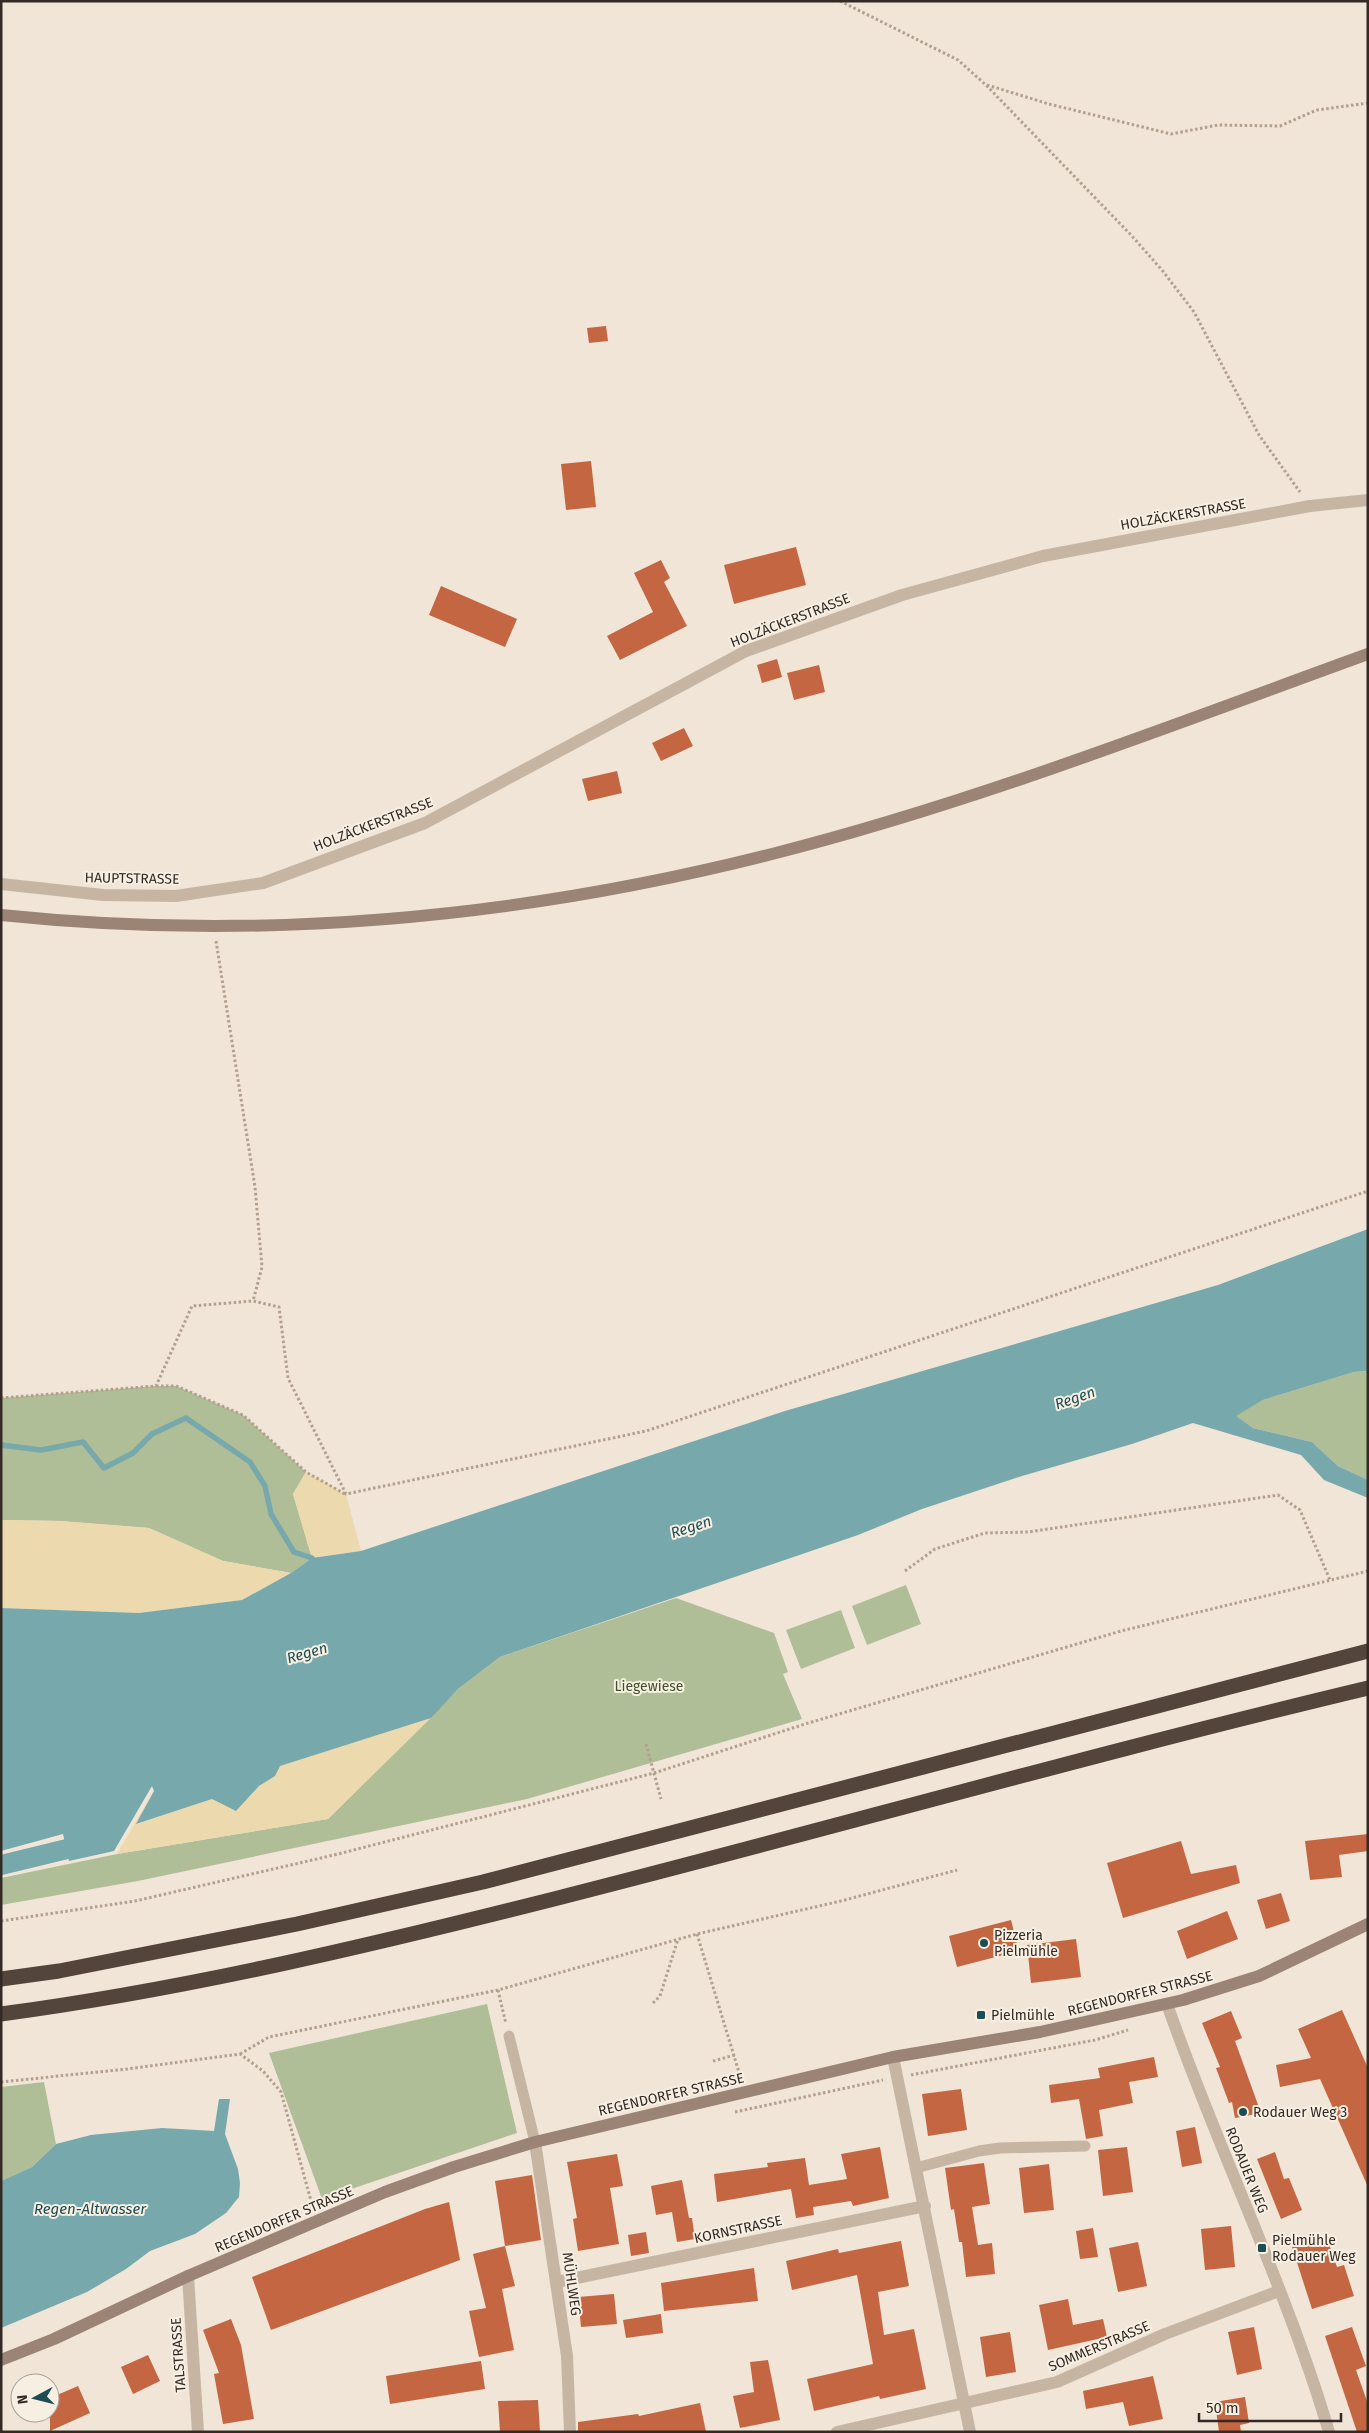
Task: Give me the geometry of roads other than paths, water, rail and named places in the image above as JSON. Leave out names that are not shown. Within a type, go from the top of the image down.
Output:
[{"type":"highway","points":[[1,1979],[59,1971],[288,1926],[483,1882],[1368,1651]]},
{"type":"highway","points":[[1,2014],[51,2008],[206,1979],[407,1936],[782,1842],[1050,1769],[1368,1688]]},
{"type":"street","name":"HOLZÄCKERSTRASSE","points":[[263,883],[425,823],[746,651],[902,595],[1043,556],[1310,506],[1368,500]]},
{"type":"street","points":[[1,916],[60,922],[211,926],[329,924],[466,912],[559,899],[634,885],[774,854],[902,816],[1049,769],[1368,654]]},
{"type":"street","name":"HAUPTSTRASSE","points":[[1,884],[103,895],[176,896],[263,883]]},
{"type":"street","name":"REGENDORFER STRASSE","points":[[1,2360],[54,2339],[188,2276],[385,2192],[454,2167],[535,2142],[893,2057],[1040,2032],[1167,2004],[1259,1976],[1368,1924]]},
{"type":"street","name":"RODAUER WEG","points":[[1167,2004],[1279,2291],[1313,2381],[1329,2432]]},
{"type":"street","points":[[893,2057],[970,2432]]},
{"type":"street","name":"MÜHLWEG","points":[[535,2142],[557,2282],[566,2356],[570,2432]]},
{"type":"street","name":"KORNSTRASSE","points":[[557,2282],[925,2206]]},
{"type":"street","name":"TALSTRASSE","points":[[188,2276],[198,2432]]},
{"type":"street","name":"SOMMERSTRASSE","points":[[837,2432],[1057,2382],[1165,2334],[1279,2291]]},
{"type":"lane","points":[[509,2036],[535,2142]]},
{"type":"lane","points":[[916,2168],[979,2151],[1000,2148],[1085,2146]]},
{"type":"water","name":"Regen","points":[[1368,1229],[1368,1371],[1354,1372],[1263,1400],[1236,1416],[1253,1428],[1312,1442],[1338,1466],[1368,1480],[1368,1498],[1324,1480],[1301,1455],[1193,1423],[1132,1444],[1022,1476],[922,1509],[858,1535],[500,1657],[458,1689],[431,1718],[280,1766],[275,1776],[259,1786],[236,1811],[212,1799],[136,1824],[154,1791],[152,1786],[114,1851],[69,1861],[63,1834],[1,1851],[1,1608],[139,1613],[242,1600],[291,1573],[312,1558],[361,1551],[785,1411],[1218,1285]]},
{"type":"water","name":"Regen-Altwasser","points":[[219,2099],[230,2099],[225,2134],[238,2169],[240,2183],[239,2197],[226,2213],[195,2234],[150,2251],[126,2269],[87,2292],[1,2328],[1,2181],[32,2167],[56,2144],[91,2135],[162,2128],[214,2131]]},
{"type":"waterway","points":[[1,1445],[41,1450],[83,1442],[104,1468],[133,1453],[152,1434],[186,1418],[250,1462],[265,1486],[271,1514],[294,1552],[312,1558]]},
{"type":"waterway","points":[[1,1865],[67,1849]]},
{"type":"place","name":"Pizzeria Pielmühle","points":[[984,1943]]},
{"type":"place","name":"Pielmühle","points":[[981,2015]]},
{"type":"place","name":"Rodauer Weg 3","points":[[1243,2112]]},
{"type":"place","name":"Pielmühle Rodauer Weg","points":[[1262,2248]]},
{"type":"park label","name":"Liegewiese","points":[[649,1686]]}]
